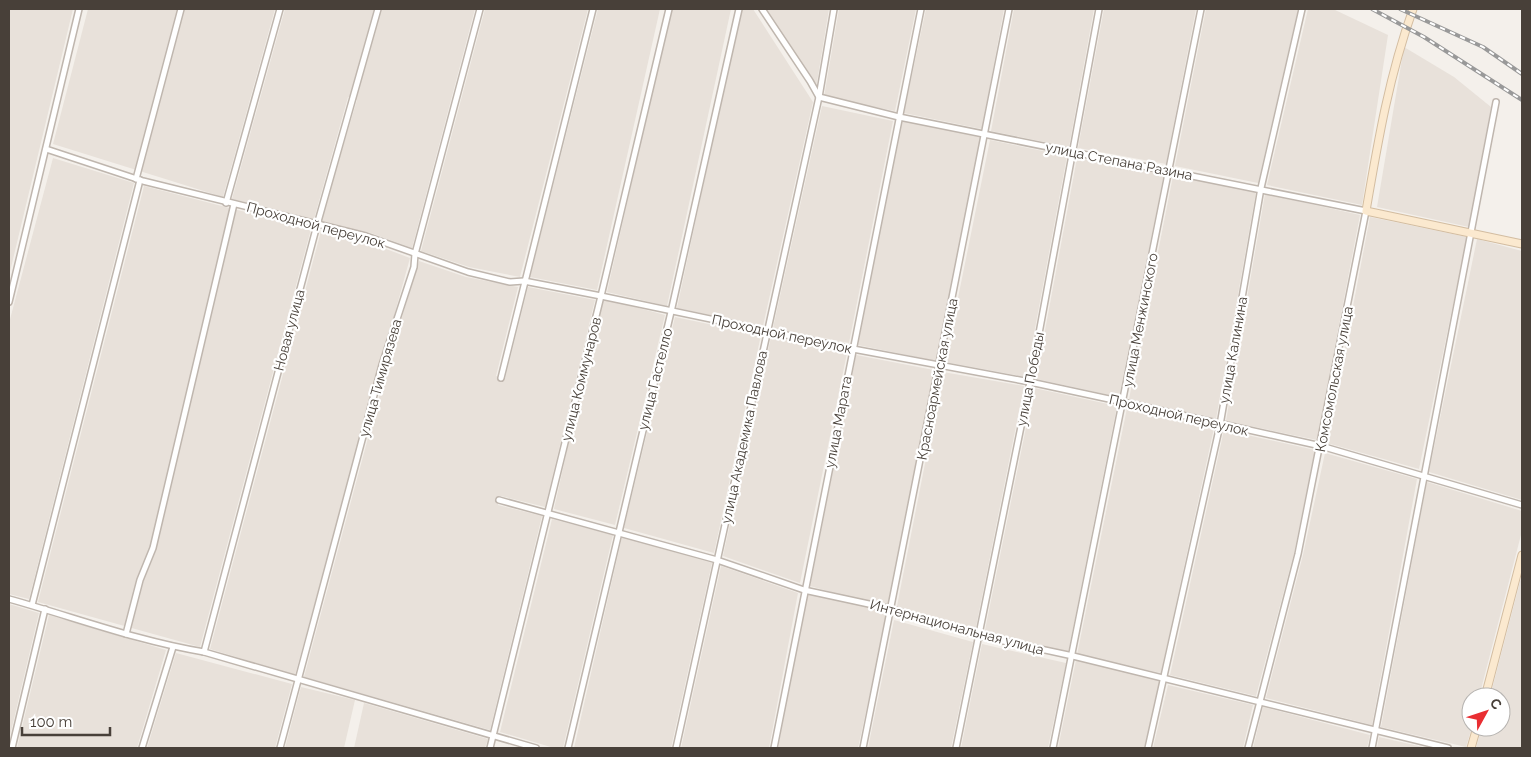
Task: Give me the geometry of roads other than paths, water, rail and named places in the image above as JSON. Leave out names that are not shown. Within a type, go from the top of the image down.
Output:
[{"type":"main road","name":"Комсомольская улица","points":[[1366,211],[1379,132],[1395,58],[1412,9]]},
{"type":"main road","name":"улица Степана Разина","points":[[1366,211],[1522,244]]},
{"type":"main road","points":[[1488,687],[1522,555]]},
{"type":"street","points":[[9,302],[79,9]]},
{"type":"street","points":[[32,605],[181,9]]},
{"type":"street","points":[[226,203],[280,9]]},
{"type":"street","name":"Новая улица","points":[[204,652],[317,225],[378,9]]},
{"type":"street","name":"улица Тимирязева","points":[[280,748],[382,365],[414,267],[415,254],[480,9]]},
{"type":"street","points":[[500,378],[593,9]]},
{"type":"street","name":"улица Коммунаров","points":[[490,748],[669,9]]},
{"type":"street","name":"улица Гастелло","points":[[568,748],[671,312],[739,9]]},
{"type":"street","points":[[762,9],[819,98]]},
{"type":"street","name":"улица Академика Павлова","points":[[676,748],[819,98],[834,9]]},
{"type":"street","name":"улица Марата","points":[[774,748],[921,9]]},
{"type":"street","name":"Красноармейская улица","points":[[863,748],[986,135],[1009,9]]},
{"type":"street","name":"улица Победы","points":[[956,748],[1030,382],[1099,9]]},
{"type":"street","name":"улица Менжинского","points":[[1053,748],[1073,656],[1201,9]]},
{"type":"street","name":"улица Калинина","points":[[1148,748],[1165,679],[1220,424],[1261,188],[1302,9]]},
{"type":"street","name":"улица Степана Разина","points":[[819,98],[898,117],[1261,188],[1366,211]]},
{"type":"street","points":[[1372,748],[1423,475],[1473,233],[1496,102]]},
{"type":"street","name":"Проходной переулок","points":[[46,149],[138,179],[226,203],[366,236],[468,272],[510,282],[524,281],[601,296],[767,332],[1030,382],[1123,402],[1321,446],[1522,506]]},
{"type":"street","points":[[126,634],[140,580],[153,548],[234,204]]},
{"type":"street","name":"Комсомольская улица","points":[[1248,748],[1298,554],[1321,446],[1366,211]]},
{"type":"street","name":"Интернациональная улица","points":[[499,500],[618,531],[718,560],[804,590],[892,609],[980,636],[1073,656],[1448,748]]},
{"type":"street","points":[[9,599],[172,647],[204,652],[298,681],[361,697],[536,748]]},
{"type":"street","points":[[12,748],[45,609]]},
{"type":"street","points":[[142,748],[172,647]]},
{"type":"railway","points":[[1372,9],[1424,37],[1522,100]]},
{"type":"railway","points":[[1400,9],[1483,47],[1522,74]]}]
